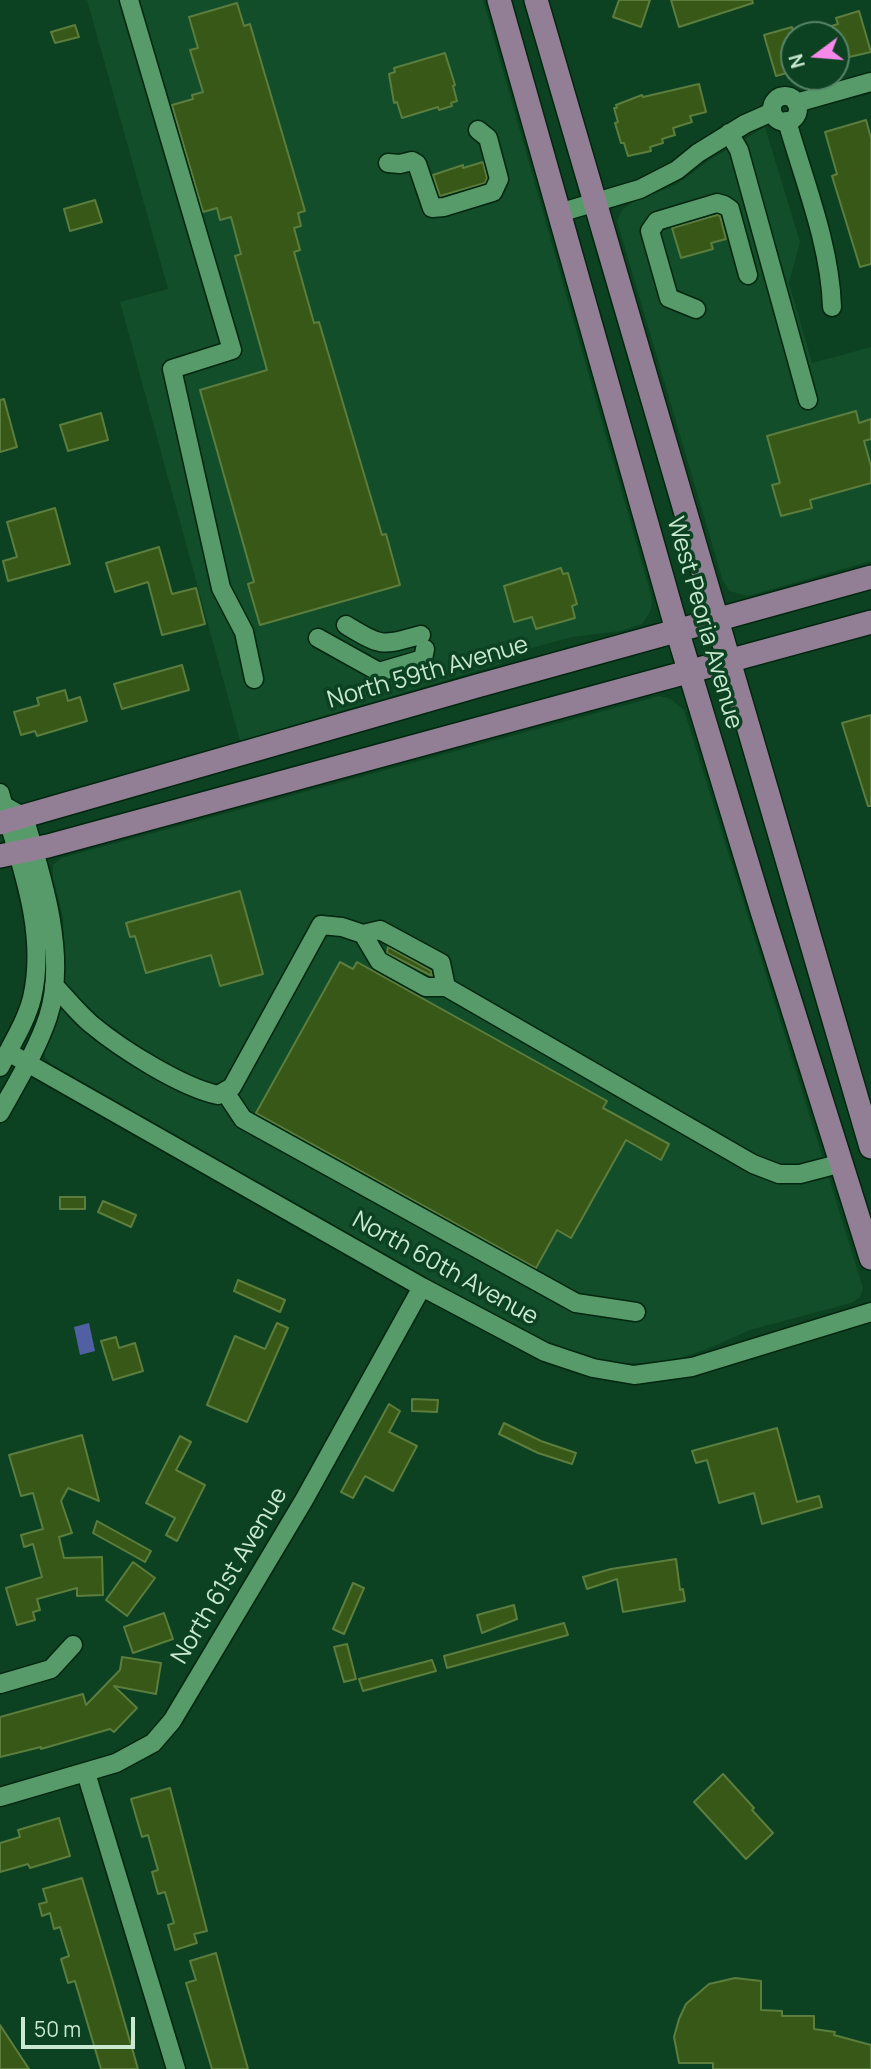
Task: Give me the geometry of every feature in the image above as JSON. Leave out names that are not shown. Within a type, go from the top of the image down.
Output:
[{"type":"main road","name":"West Peoria Avenue","points":[[499,0],[677,630],[871,1258]]},
{"type":"main road","name":"West Peoria Avenue","points":[[536,0],[871,1147]]},
{"type":"main road","name":"North 59th Avenue","points":[[7,812],[871,577]]},
{"type":"main road","points":[[17,852],[871,622]]},
{"type":"main road","points":[[785,984],[819,973]]},
{"type":"street","points":[[129,0],[232,350],[172,369],[221,588],[244,632],[254,679]]},
{"type":"street","points":[[559,213],[640,189],[659,180],[729,133],[796,114],[796,103],[871,82]]},
{"type":"street","points":[[780,117],[826,256],[832,307]]},
{"type":"street","points":[[388,163],[412,161],[417,164],[432,208],[493,192],[499,179],[488,138],[478,130]]},
{"type":"street","points":[[729,133],[739,150],[808,400]]},
{"type":"street","points":[[696,309],[669,298],[650,231],[657,220],[717,203],[724,205],[730,209],[748,275]]},
{"type":"street","points":[[318,638],[379,672],[423,659],[423,642],[387,644],[369,639],[345,625]]},
{"type":"street","points":[[4,1059],[28,1009],[34,982],[34,926],[27,886],[7,812]]},
{"type":"street","points":[[0,1113],[49,1015],[54,985],[54,946],[17,852]]},
{"type":"street","points":[[54,985],[90,1023],[158,1069],[202,1092],[218,1095],[232,1087],[321,925],[342,927],[363,934],[380,930],[441,963],[446,986]]},
{"type":"street","points":[[363,934],[380,961],[426,987],[446,986],[753,1164],[779,1174],[800,1174],[842,1163]]},
{"type":"street","name":"North 60th Avenue","points":[[4,1059],[27,1063],[422,1287],[545,1352],[593,1368],[634,1375],[692,1367],[871,1312]]},
{"type":"street","points":[[225,1091],[243,1119],[576,1303],[636,1312]]},
{"type":"street","name":"North 61st Avenue","points":[[0,1797],[86,1773],[134,1755],[153,1743],[172,1721],[304,1500],[422,1287]]},
{"type":"street","points":[[0,1684],[51,1669],[73,1645]]},
{"type":"street","points":[[86,1773],[176,2069]]},
{"type":"shaded area","points":[[87,0],[483,0],[652,599],[651,610],[642,624],[620,631],[572,637],[528,649],[500,664],[240,741],[120,302],[168,289]]},
{"type":"shaded area","points":[[765,127],[800,242],[789,283],[812,363],[871,347],[871,561],[748,596],[729,591],[723,581],[617,221],[623,209],[635,201],[677,184],[711,159]]},
{"type":"shaded area","points":[[659,696],[671,699],[684,710],[863,1288],[860,1297],[851,1303],[750,1330],[707,1349],[664,1363],[611,1363],[559,1350],[199,1149],[51,1064],[45,1057],[45,1044],[59,1004],[64,953],[63,917],[53,877],[53,865],[61,858]]},
{"type":"water","points":[[89,1323],[95,1351],[80,1355],[74,1327]]},
{"type":"building","points":[[619,0],[650,0],[641,27],[613,17]]},
{"type":"building","points":[[671,0],[752,0],[753,3],[679,27]]},
{"type":"building","points":[[237,3],[244,26],[250,24],[305,211],[298,213],[301,226],[294,228],[300,250],[294,252],[314,323],[319,322],[382,535],[386,534],[400,585],[260,625],[248,584],[254,582],[200,390],[267,370],[235,256],[241,254],[231,217],[220,220],[217,208],[203,212],[172,105],[193,99],[192,95],[203,92],[190,50],[198,48],[189,17]]},
{"type":"building","points":[[859,11],[871,52],[850,57],[850,21],[837,21],[836,18]]},
{"type":"building","points":[[75,25],[79,37],[55,43],[51,32]]},
{"type":"building","points":[[780,30],[780,75],[776,76],[764,35]]},
{"type":"building","points":[[445,53],[457,101],[451,103],[452,106],[439,110],[438,107],[402,118],[397,102],[394,103],[389,74],[395,72],[394,68]]},
{"type":"building","points":[[699,84],[706,112],[690,116],[692,122],[673,128],[675,135],[650,147],[651,151],[628,156],[615,123],[618,122],[614,108],[617,108],[616,105],[642,95],[643,97]]},
{"type":"building","points":[[866,120],[871,138],[871,264],[860,267],[832,176],[837,174],[825,132]]},
{"type":"building","points":[[483,162],[487,178],[485,183],[440,196],[433,175],[463,165],[463,168]]},
{"type":"building","points":[[95,200],[102,222],[70,231],[64,209]]},
{"type":"building","points":[[720,216],[726,239],[711,243],[713,249],[681,258],[672,228]]},
{"type":"building","points":[[4,399],[17,447],[0,452],[0,400]]},
{"type":"building","points":[[856,411],[859,423],[871,419],[871,439],[864,441],[871,466],[871,483],[810,500],[812,508],[781,516],[772,485],[780,483],[767,436]]},
{"type":"building","points":[[101,413],[108,440],[68,451],[60,425]]},
{"type":"building","points":[[55,508],[70,564],[8,581],[3,561],[17,557],[7,522]]},
{"type":"building","points":[[159,547],[172,594],[196,588],[205,624],[162,635],[148,582],[115,592],[106,563]]},
{"type":"building","points":[[561,568],[563,574],[568,573],[577,604],[572,606],[575,618],[536,629],[532,617],[514,622],[504,586]]},
{"type":"building","points":[[182,665],[189,690],[122,709],[114,684]]},
{"type":"building","points":[[65,690],[68,701],[80,697],[87,721],[37,736],[35,731],[21,735],[14,712],[39,705],[37,698]]},
{"type":"building","points":[[871,715],[871,806],[868,806],[842,723]]},
{"type":"building","points":[[240,891],[263,974],[220,986],[211,955],[146,973],[135,936],[130,937],[126,923]]},
{"type":"building","points":[[388,947],[431,971],[432,976],[387,953]]},
{"type":"building","points":[[340,962],[353,969],[357,962],[607,1101],[603,1108],[669,1144],[661,1160],[626,1140],[571,1238],[557,1230],[536,1268],[256,1113]]},
{"type":"building","points":[[60,1197],[85,1197],[85,1209],[60,1209]]},
{"type":"building","points":[[103,1201],[136,1215],[131,1227],[98,1212]]},
{"type":"building","points":[[238,1280],[285,1300],[280,1312],[234,1291]]},
{"type":"building","points":[[277,1323],[288,1328],[247,1422],[207,1405],[235,1336],[265,1349]]},
{"type":"building","points":[[116,1337],[119,1348],[135,1343],[143,1371],[113,1380],[101,1341]]},
{"type":"building","points":[[412,1399],[438,1400],[437,1412],[412,1411]]},
{"type":"building","points":[[389,1404],[400,1411],[389,1432],[417,1446],[393,1491],[365,1476],[353,1498],[341,1492]]},
{"type":"building","points":[[504,1423],[541,1441],[576,1453],[572,1464],[538,1453],[499,1434]]},
{"type":"building","points":[[777,1428],[797,1502],[819,1496],[822,1507],[762,1524],[754,1493],[719,1503],[707,1460],[696,1463],[692,1451]]},
{"type":"building","points":[[82,1435],[99,1501],[68,1488],[61,1501],[72,1533],[59,1537],[64,1558],[102,1557],[103,1595],[77,1596],[77,1588],[37,1599],[40,1610],[33,1612],[35,1620],[17,1625],[6,1588],[42,1577],[33,1544],[24,1547],[21,1535],[43,1529],[33,1493],[21,1496],[9,1455]]},
{"type":"building","points":[[180,1436],[191,1442],[176,1470],[205,1485],[177,1541],[166,1535],[175,1518],[146,1503]]},
{"type":"building","points":[[97,1521],[151,1551],[145,1562],[93,1533]]},
{"type":"building","points":[[676,1559],[680,1590],[683,1589],[685,1601],[623,1612],[617,1579],[587,1589],[583,1577],[611,1569]]},
{"type":"building","points":[[133,1562],[155,1578],[127,1616],[106,1600]]},
{"type":"building","points":[[353,1583],[364,1588],[344,1634],[333,1629]]},
{"type":"building","points":[[514,1605],[517,1619],[482,1633],[477,1615]]},
{"type":"building","points":[[164,1613],[173,1639],[133,1653],[124,1627]]},
{"type":"building","points":[[564,1623],[568,1635],[447,1668],[444,1656]]},
{"type":"building","points":[[347,1644],[356,1679],[344,1682],[334,1647]]},
{"type":"building","points":[[122,1657],[161,1663],[156,1694],[114,1686],[137,1708],[114,1732],[110,1729],[41,1749],[0,1757],[0,1717],[83,1694],[86,1705],[120,1670]]},
{"type":"building","points":[[432,1660],[436,1671],[363,1691],[359,1679]]},
{"type":"building","points":[[723,1774],[773,1833],[746,1859],[694,1802]]},
{"type":"building","points":[[170,1788],[207,1931],[194,1934],[197,1943],[175,1950],[168,1925],[174,1923],[165,1892],[158,1894],[152,1872],[158,1870],[148,1835],[142,1837],[131,1799]]},
{"type":"building","points":[[59,1818],[70,1856],[30,1868],[28,1864],[0,1872],[0,1843],[20,1837],[18,1830]]},
{"type":"building","points":[[82,1878],[138,2069],[101,2069],[75,1981],[68,1983],[61,1959],[69,1956],[60,1927],[54,1929],[50,1913],[42,1916],[39,1904],[47,1902],[43,1889]]},
{"type":"building","points":[[216,1953],[248,2069],[212,2069],[186,1983],[196,1980],[190,1961]]},
{"type":"building","points":[[735,1978],[761,1981],[761,2010],[782,2011],[782,2016],[814,2016],[814,2029],[835,2032],[834,2035],[871,2045],[871,2069],[713,2069],[713,2063],[679,2063],[674,2037],[686,2004],[709,1984]]},
{"type":"building","points":[[0,2025],[29,2069],[0,2069]]}]
